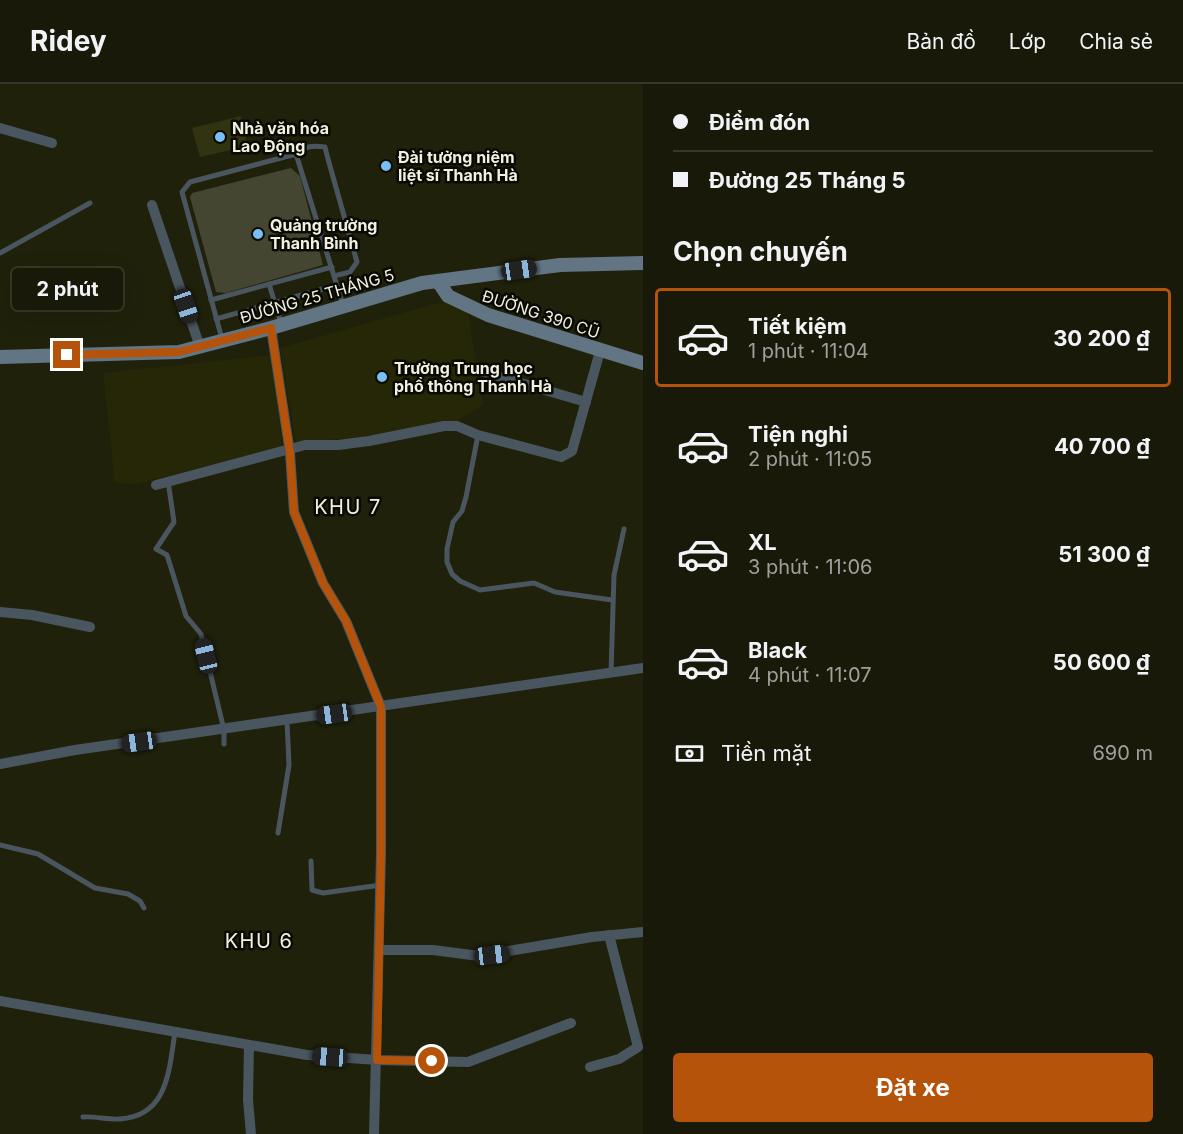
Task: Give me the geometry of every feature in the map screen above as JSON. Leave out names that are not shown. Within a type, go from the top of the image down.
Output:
[{"type":"main road","name":"ĐƯỜNG 25 THÁNG 5","points":[[0,357],[179,352],[276,327],[422,283],[560,265],[643,263]]},
{"type":"main road","name":"ĐƯỜNG 390 CŨ","points":[[438,281],[448,296],[488,315],[643,363]]},
{"type":"street","points":[[0,128],[52,143]]},
{"type":"street","points":[[152,205],[200,347]]},
{"type":"street","points":[[276,327],[294,512],[323,583],[346,621],[381,707],[381,885],[375,1134]]},
{"type":"street","points":[[156,485],[289,448],[369,441],[444,426],[457,426],[478,435],[561,457],[572,452],[600,351]]},
{"type":"street","points":[[483,372],[586,402]]},
{"type":"street","points":[[0,612],[32,615],[90,627]]},
{"type":"street","points":[[0,764],[643,668]]},
{"type":"street","points":[[379,950],[433,950],[479,956],[609,935],[643,932]]},
{"type":"street","points":[[590,1067],[618,1059],[638,1047],[609,935]]},
{"type":"street","points":[[0,1001],[307,1055],[377,1060],[468,1062],[571,1023]]},
{"type":"street","points":[[249,1045],[248,1100],[251,1134]]},
{"type":"lane","points":[[222,341],[182,192],[189,182],[296,153],[306,146],[324,147],[357,262],[350,272],[334,276]]},
{"type":"lane","points":[[296,153],[299,156],[343,306]]},
{"type":"lane","points":[[0,253],[90,203]]},
{"type":"lane","points":[[211,300],[332,267]]},
{"type":"lane","points":[[269,284],[275,303],[276,327]]},
{"type":"lane","points":[[216,319],[337,285]]},
{"type":"lane","points":[[478,435],[466,497],[462,511],[453,522],[447,549],[447,562],[452,574],[460,581],[480,590],[534,584],[555,592],[612,600]]},
{"type":"lane","points":[[168,481],[174,522],[156,549],[168,555],[186,616],[201,634],[224,730],[224,744]]},
{"type":"lane","points":[[610,673],[614,574],[624,529]]},
{"type":"lane","points":[[278,833],[289,765],[287,721]]},
{"type":"lane","points":[[0,844],[38,854],[95,888],[129,894],[140,901],[144,908]]},
{"type":"lane","points":[[311,861],[312,890],[323,893],[381,885]]},
{"type":"lane","points":[[82,1117],[118,1119],[136,1117],[153,1106],[166,1086],[175,1032]]},
{"type":"shaded area","points":[[291,168],[300,176],[323,265],[226,293],[216,292],[190,197],[192,193]]},
{"type":"shaded area","name":"Trường Trung học phổ thông Thanh Hà","points":[[466,300],[483,405],[455,422],[351,438],[296,442],[280,348],[434,304]]},
{"type":"shaded area","points":[[273,355],[282,447],[136,484],[115,483],[103,373]]},
{"type":"building","name":"Nhà văn hóa Lao Động","points":[[241,116],[248,146],[200,157],[192,128]]},
{"type":"place","name":"Nhà văn hóa Lao Động","points":[[220,137]]},
{"type":"place","name":"Đài tưởng niệm liệt sĩ Thanh Hà","points":[[386,166]]},
{"type":"place","name":"Quảng trường Thanh Bình","points":[[258,234]]},
{"type":"place","name":"Trường Trung học phổ thông Thanh Hà","points":[[382,377]]},
{"type":"district","name":"KHU 7","points":[[348,507]]},
{"type":"district","name":"KHU 6","points":[[259,941]]},
{"type":"route","points":[[67,355],[179,352],[271,328],[290,453],[294,512],[323,583],[346,621],[381,707],[377,1060],[432,1061]]}]
